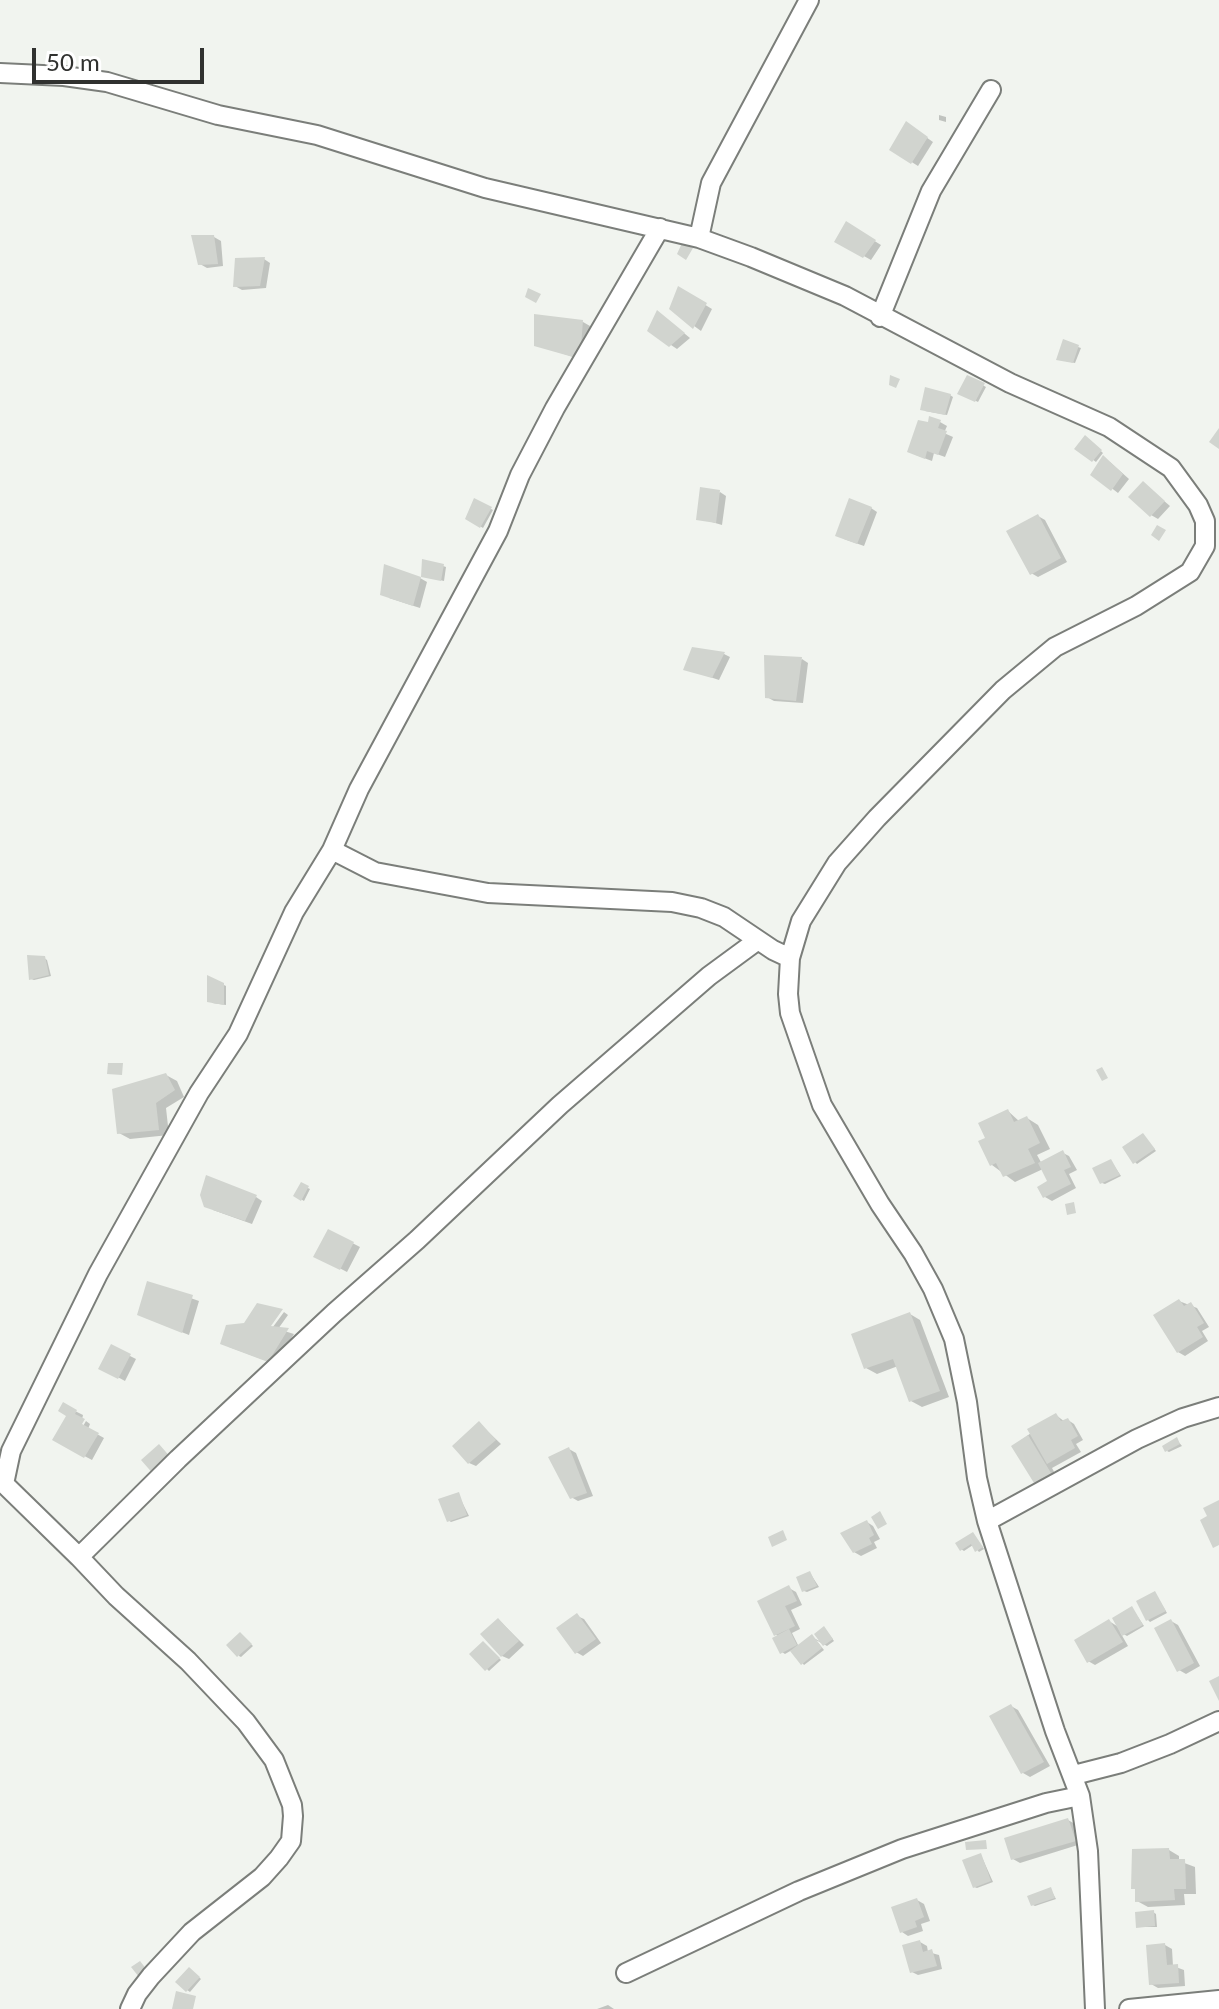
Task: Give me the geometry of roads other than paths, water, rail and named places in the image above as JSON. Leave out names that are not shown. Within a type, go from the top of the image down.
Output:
[{"type":"street","points":[[699,238],[711,183],[809,0]]},
{"type":"street","points":[[0,73],[107,82],[218,115],[317,135],[485,188],[699,238],[845,296],[1010,383],[1109,427],[1171,468],[1198,505],[1205,521],[1205,546],[1190,572],[1136,606],[1055,647],[1003,690],[837,863],[801,921],[790,958],[790,1013],[822,1105],[880,1204],[913,1253],[933,1289],[954,1339],[987,1521],[1055,1731],[1080,1796],[1088,1851],[1095,2009]]},
{"type":"street","points":[[880,317],[931,191],[991,90]]},
{"type":"street","points":[[130,2009],[144,1985],[184,1941],[262,1877],[279,1858],[291,1841],[293,1816],[274,1760],[246,1722],[188,1661],[116,1596],[2,1482],[11,1451],[98,1274],[199,1093],[238,1034],[294,912],[332,850],[359,789],[491,544],[520,475],[555,408],[660,228]]},
{"type":"street","points":[[332,850],[375,872],[488,893],[672,902],[701,908],[724,917],[790,958]]},
{"type":"street","points":[[79,1557],[178,1459],[560,1105],[709,976],[758,940]]},
{"type":"street","points":[[987,1521],[1137,1439],[1183,1418],[1219,1407]]},
{"type":"street","points":[[1074,1775],[1121,1763],[1219,1721]]},
{"type":"street","points":[[626,1973],[799,1891],[902,1849],[1046,1803],[1080,1796]]},
{"type":"street","points":[[1129,2009],[1219,2000]]}]
